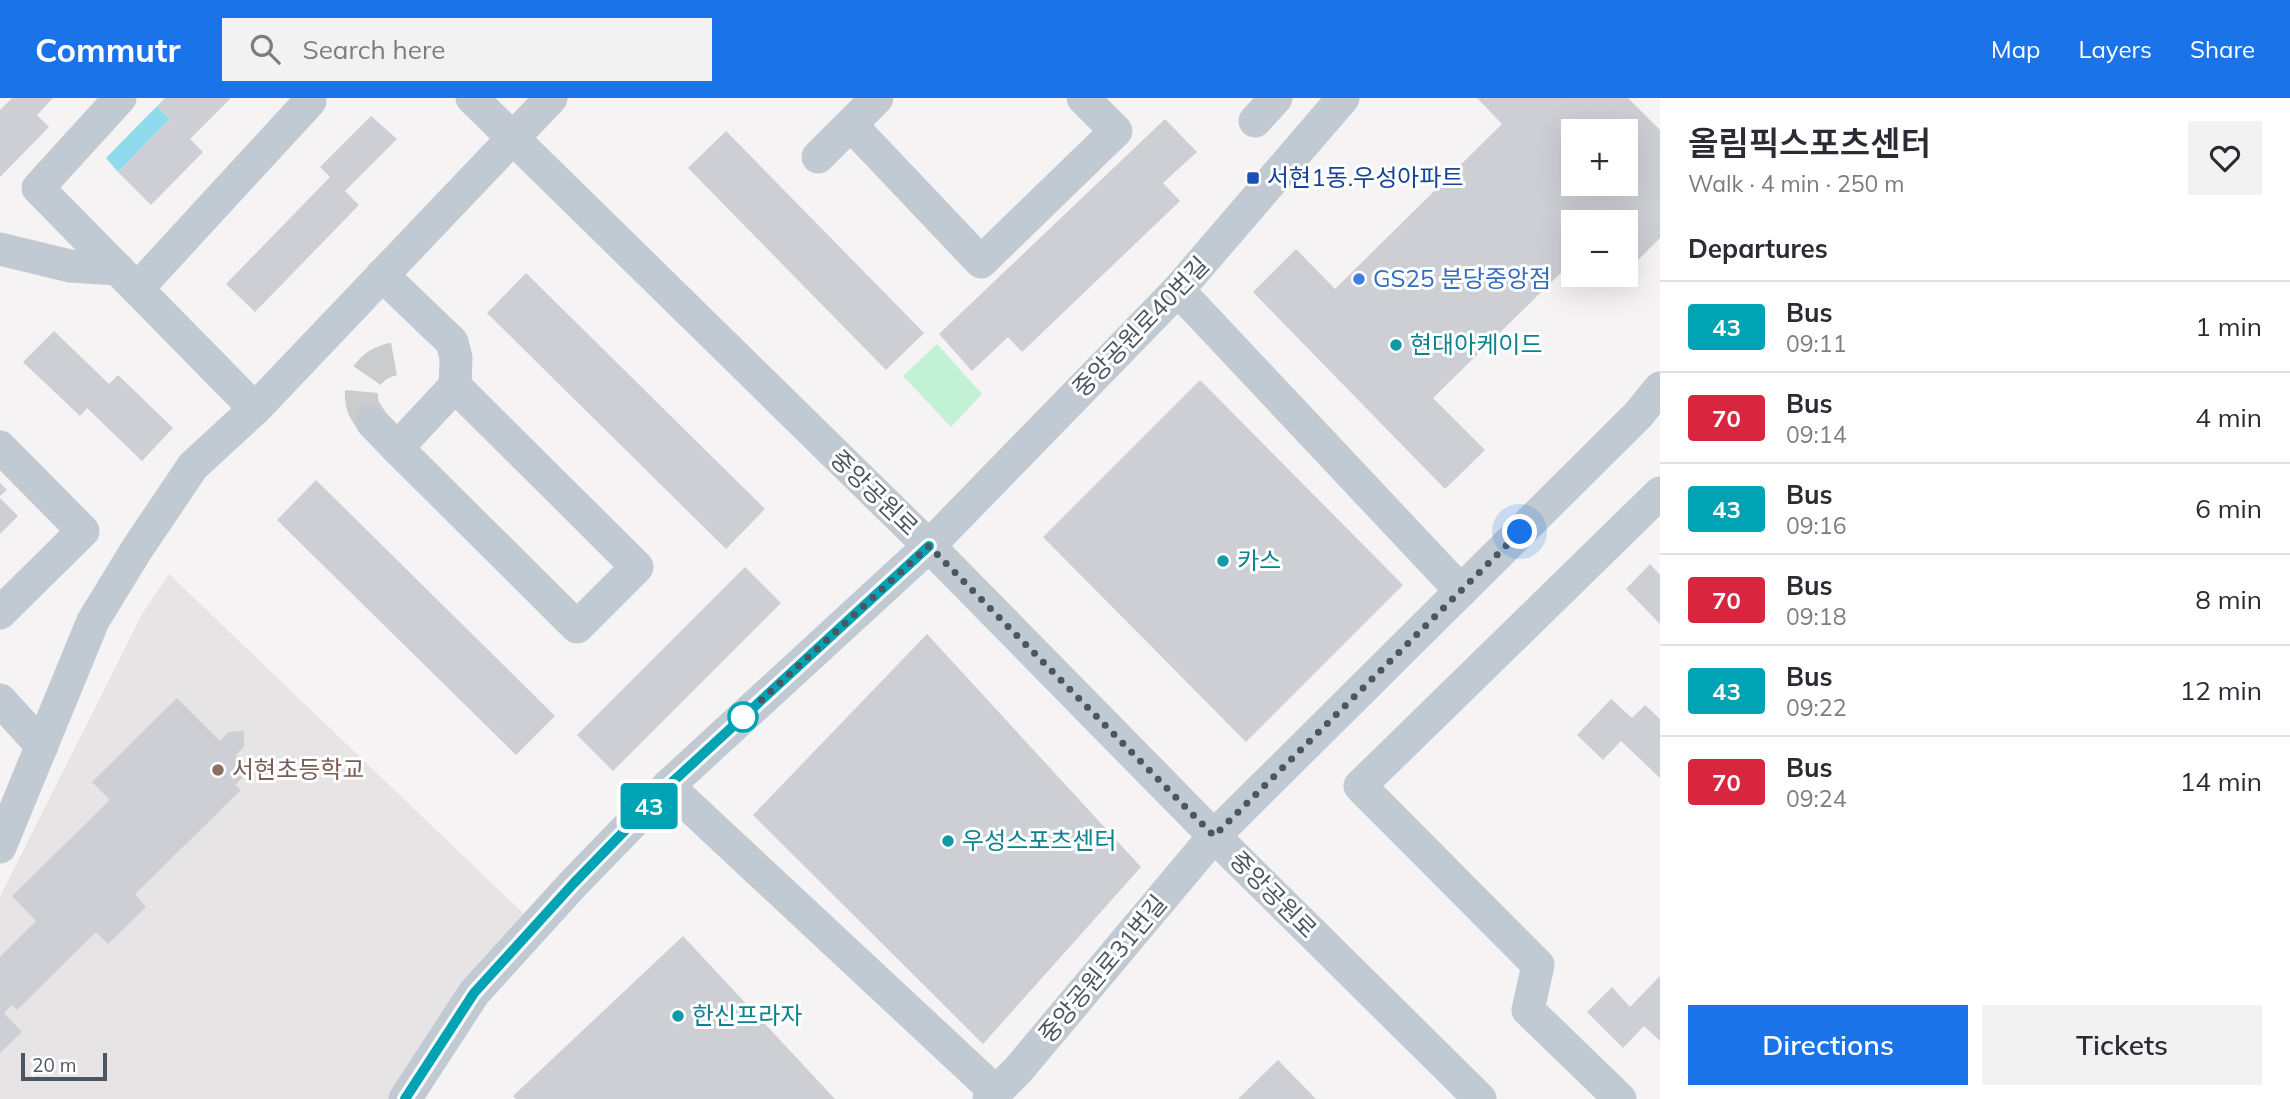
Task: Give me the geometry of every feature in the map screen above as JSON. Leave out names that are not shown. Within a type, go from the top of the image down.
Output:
[{"type":"street","points":[[120,98],[38,188],[255,409]]},
{"type":"street","points":[[127,279],[310,101],[307,98]]},
{"type":"street","name":"중앙공원로","points":[[472,98],[929,546],[1214,836],[1480,1099]]},
{"type":"street","points":[[0,847],[12,781],[41,746],[93,621],[193,466],[255,409],[551,98]]},
{"type":"street","points":[[818,157],[877,98]]},
{"type":"street","points":[[851,125],[981,262],[1115,131],[1083,98]]},
{"type":"street","name":"중앙공원로40번길","points":[[405,1099],[474,993],[573,884],[668,786],[929,546],[1178,290],[1343,98]]},
{"type":"street","points":[[0,249],[127,279]]},
{"type":"street","points":[[382,275],[452,342],[456,358],[455,386],[397,448]]},
{"type":"street","points":[[1178,290],[1461,591]]},
{"type":"street","points":[[372,422],[577,627],[637,567],[455,386]]},
{"type":"street","name":"중앙공원로31번길","points":[[992,1096],[1017,1070],[1214,836],[1638,415],[1660,388]]},
{"type":"street","points":[[0,447],[82,531],[0,613]]},
{"type":"street","points":[[1620,1099],[1528,1010],[1538,965],[1360,786],[1660,492]]},
{"type":"street","points":[[0,700],[41,746]]},
{"type":"street","points":[[668,786],[992,1096]]},
{"type":"shaded area","name":"서현초등학교","points":[[169,574],[528,918],[389,1099],[0,1099],[0,897],[142,614]]},
{"type":"green space","points":[[937,344],[982,394],[951,427],[903,376]]},
{"type":"water","points":[[157,106],[170,119],[118,172],[106,158]]},
{"type":"building","points":[[12,98],[53,98],[37,115],[49,127],[0,177],[0,110]]},
{"type":"building","points":[[165,98],[231,98],[190,139],[203,152],[151,205],[118,172],[170,119],[157,106]]},
{"type":"building","name":"현대아케이드","points":[[1477,98],[1628,98],[1660,130],[1660,238],[1638,260],[1638,210],[1561,210],[1561,273],[1433,398],[1485,450],[1445,489],[1253,292],[1296,249],[1335,289],[1502,124]]},
{"type":"building","points":[[371,116],[397,139],[345,191],[359,205],[255,312],[226,284],[330,177],[320,167]]},
{"type":"building","points":[[1165,119],[1197,152],[1163,183],[1180,201],[1022,352],[1008,337],[972,371],[939,334]]},
{"type":"building","points":[[726,131],[924,333],[886,370],[688,168]]},
{"type":"building","points":[[526,273],[765,509],[726,549],[487,313]]},
{"type":"building","points":[[54,331],[109,384],[118,375],[173,428],[142,461],[87,408],[80,416],[23,362]]},
{"type":"building","name":"카스","points":[[1200,380],[1403,585],[1246,742],[1043,537]]},
{"type":"building","points":[[316,480],[555,716],[516,755],[277,520]]},
{"type":"building","points":[[0,483],[7,490],[0,496]]},
{"type":"building","points":[[0,498],[18,516],[0,534]]},
{"type":"building","points":[[1650,564],[1660,575],[1660,624],[1626,589]]},
{"type":"building","points":[[745,567],[781,603],[613,771],[577,735]]},
{"type":"building","name":"우성스포츠센터","points":[[927,634],[1141,867],[983,1044],[753,815]]},
{"type":"building","points":[[177,698],[220,741],[228,732],[244,731],[244,747],[236,755],[250,770],[235,785],[241,790],[135,894],[146,907],[108,944],[96,932],[17,1010],[12,1005],[4,1013],[22,1032],[0,1053],[0,957],[36,921],[12,896],[110,800],[92,782]]},
{"type":"building","points":[[1611,699],[1632,718],[1645,705],[1660,719],[1660,778],[1621,741],[1603,760],[1577,735]]},
{"type":"building","name":"한신프라자","points":[[683,936],[835,1099],[516,1099],[513,1096]]},
{"type":"building","points":[[1660,976],[1660,1041],[1644,1026],[1623,1048],[1587,1012],[1612,987],[1630,1007]]},
{"type":"building","points":[[1278,1060],[1316,1099],[1238,1099]]},
{"type":"tunnel","points":[[372,422],[361,397],[364,382],[373,369],[394,359]]},
{"type":"bus line","name":"43","points":[[405,1099],[474,993],[573,884],[668,786],[929,546]]},
{"type":"place","name":"서현1동.우성아파트","points":[[1253,178]]},
{"type":"place","name":"GS25 분당중앙점","points":[[1359,279]]},
{"type":"place","name":"현대아케이드","points":[[1396,345]]},
{"type":"place","name":"카스","points":[[1223,561]]},
{"type":"place","name":"서현초등학교","points":[[218,770]]},
{"type":"place","name":"우성스포츠센터","points":[[948,841]]},
{"type":"place","name":"한신프라자","points":[[678,1016]]},
{"type":"route","points":[[743,717],[929,546],[1214,836],[1520,532]]}]
